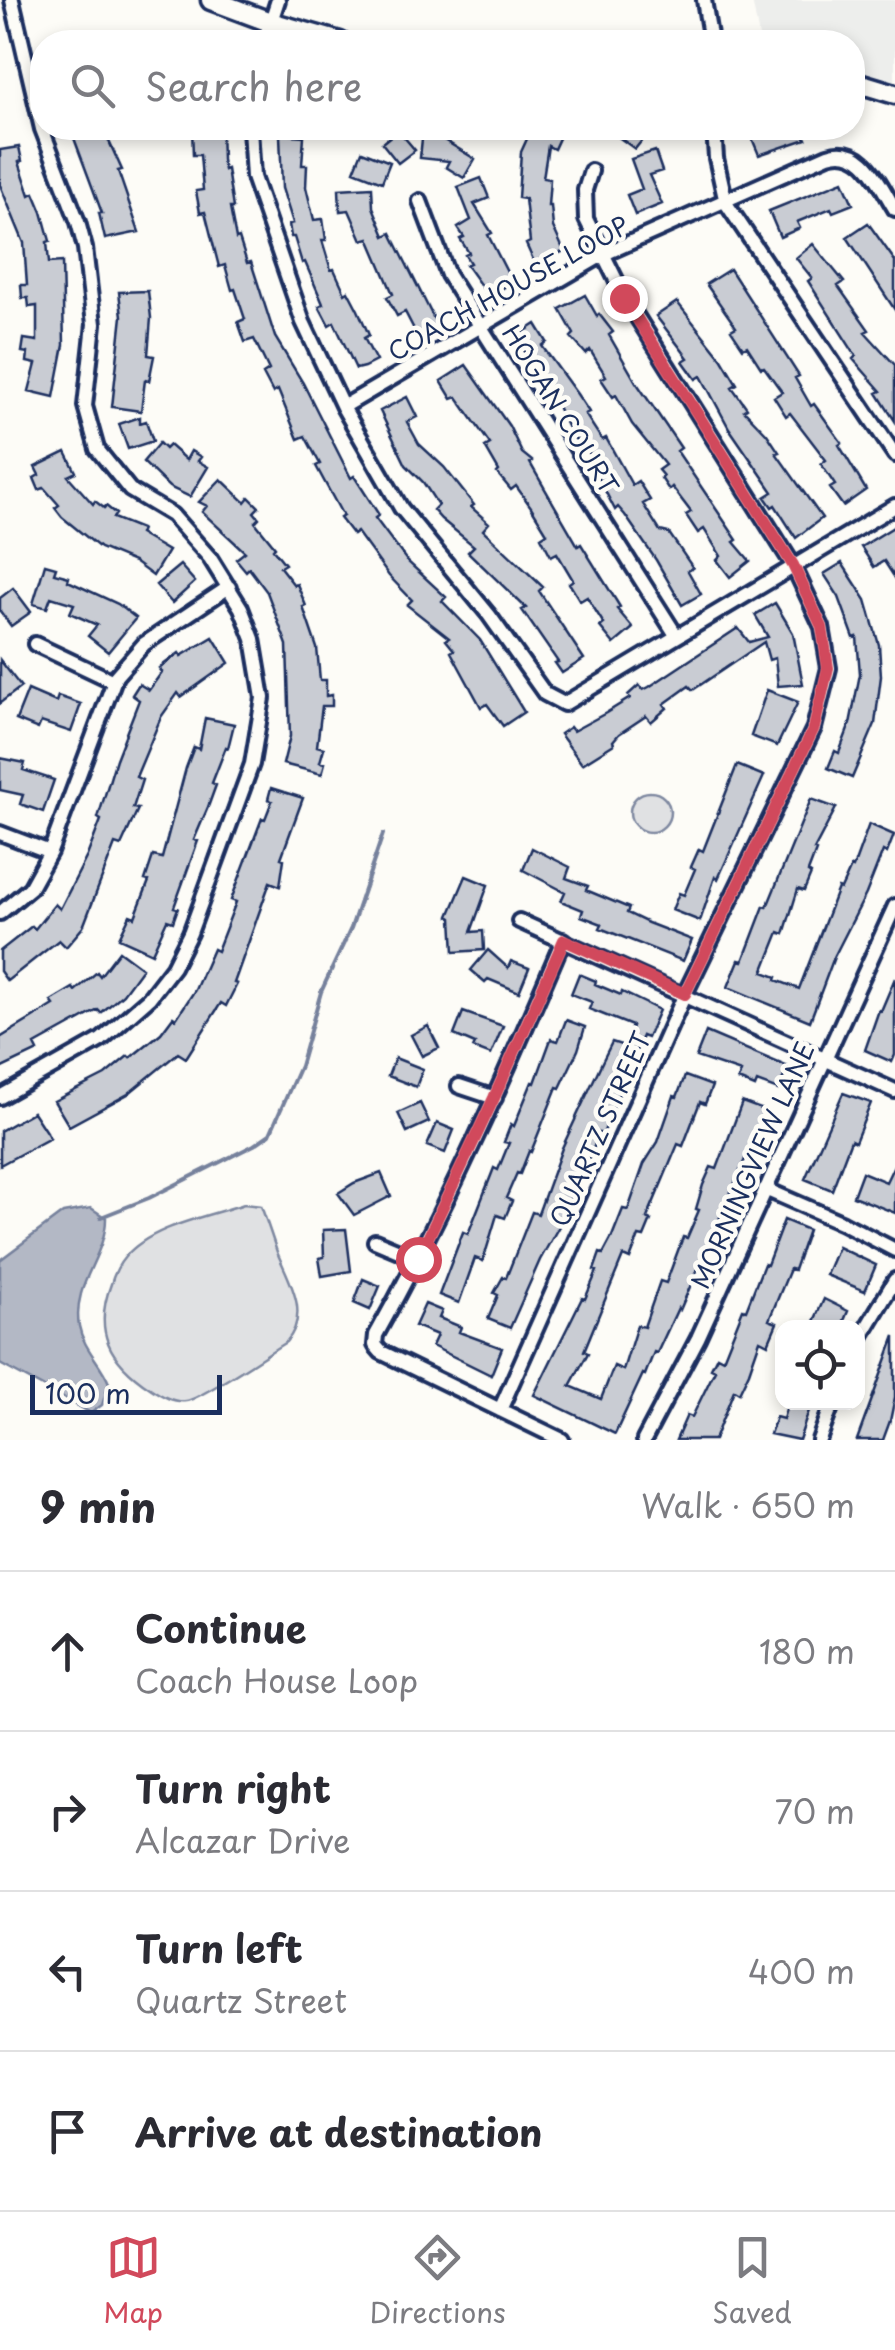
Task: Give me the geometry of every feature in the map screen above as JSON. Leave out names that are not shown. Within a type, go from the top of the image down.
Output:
[{"type":"street","points":[[12,0],[30,78]]},
{"type":"street","points":[[211,0],[298,30]]},
{"type":"street","points":[[268,30],[278,0]]},
{"type":"street","points":[[704,0],[709,30]]},
{"type":"street","points":[[865,85],[895,94]]},
{"type":"street","points":[[0,1097],[101,1040],[149,998],[173,967],[190,934],[252,764],[263,698],[253,638],[229,587],[185,526],[130,490],[98,450],[85,406],[94,324],[84,248],[46,140]]},
{"type":"street","points":[[251,140],[253,177],[303,322],[343,407],[401,508],[489,615],[545,694],[564,704],[895,506]]},
{"type":"street","points":[[715,140],[726,203],[895,456]]},
{"type":"street","name":"COACH HOUSE LOOP","points":[[343,407],[604,254],[828,155],[850,152],[868,168],[895,210]]},
{"type":"street","name":"QUARTZ STREET","points":[[500,1410],[685,994],[807,742],[828,668],[822,627],[793,565],[624,298],[586,219],[585,190],[592,171]]},
{"type":"street","name":"HOGAN COURT","points":[[420,201],[448,275],[676,635]]},
{"type":"street","points":[[0,913],[30,888],[50,852],[113,681],[144,644],[229,587]]},
{"type":"street","points":[[34,644],[113,681]]},
{"type":"street","points":[[0,832],[50,852]]},
{"type":"street","name":"MORNINGVIEW LANE","points":[[644,1440],[698,1338],[823,1061],[889,936],[895,906]]},
{"type":"street","points":[[519,921],[895,1092]]},
{"type":"street","points":[[562,1440],[381,1352],[376,1335],[418,1259],[564,940]]},
{"type":"street","points":[[459,1086],[494,1098]]},
{"type":"street","points":[[765,1189],[895,1250]]},
{"type":"street","points":[[376,1241],[418,1259]]},
{"type":"street","points":[[865,1330],[895,1280]]},
{"type":"street","points":[[819,1440],[830,1410]]},
{"type":"shaded area","points":[[752,0],[895,0],[895,81],[865,72],[865,30],[758,30]]},
{"type":"shaded area","points":[[650,792],[664,798],[670,812],[664,826],[650,832],[636,826],[630,812],[636,798]]},
{"type":"shaded area","points":[[244,1204],[261,1206],[292,1286],[297,1309],[293,1331],[286,1342],[205,1392],[186,1401],[167,1398],[136,1378],[108,1344],[104,1316],[113,1277],[125,1257],[149,1237]]},
{"type":"shaded area","points":[[91,1208],[106,1218],[105,1232],[80,1297],[79,1326],[109,1383],[102,1405],[91,1413],[0,1364],[0,1260],[63,1213]]},
{"type":"building","points":[[75,140],[108,140],[122,170],[118,171],[139,232],[105,239],[102,213]]},
{"type":"building","points":[[192,140],[221,140],[236,239],[239,238],[247,263],[251,262],[275,337],[351,478],[354,476],[379,515],[375,518],[407,561],[446,597],[442,601],[480,640],[524,712],[503,726],[487,704],[481,707],[451,652],[454,650],[446,640],[449,638],[407,605],[412,600],[357,532],[353,535],[340,518],[343,516],[316,466],[320,464],[305,436],[298,439],[278,390],[273,393],[263,374],[269,370],[254,339],[245,342],[238,322],[245,319],[235,289],[232,290],[225,265],[219,267],[205,212],[200,213],[196,191],[203,190],[200,155],[193,155]]},
{"type":"building","points":[[280,140],[304,140],[302,165],[307,165],[306,187],[314,220],[323,219],[326,240],[322,240],[331,270],[334,269],[358,310],[369,335],[364,338],[376,361],[364,367],[356,369],[334,322],[329,325],[319,306],[323,304],[291,237],[289,224],[293,223],[282,188]]},
{"type":"building","points":[[406,140],[415,150],[398,163],[382,143]]},
{"type":"building","points":[[422,140],[444,140],[475,159],[464,178],[446,167],[449,161],[420,158]]},
{"type":"building","points":[[526,140],[558,140],[554,149],[548,146],[543,178],[550,179],[548,206],[564,251],[535,264],[526,244],[530,242],[525,199],[518,198],[521,152]]},
{"type":"building","points":[[623,140],[642,140],[635,149]]},
{"type":"building","points":[[753,140],[803,140],[759,155]]},
{"type":"building","points":[[19,147],[19,162],[30,195],[34,193],[42,212],[50,241],[49,263],[62,262],[64,345],[54,397],[29,391],[36,364],[27,362],[28,353],[22,352],[24,339],[37,341],[37,306],[29,307],[28,298],[22,298],[21,285],[27,285],[24,243],[0,185],[0,150]]},
{"type":"building","points":[[362,151],[390,162],[382,182],[354,171]]},
{"type":"building","points":[[655,151],[662,171],[649,175],[662,204],[635,215],[627,195],[642,189],[631,159]]},
{"type":"building","points":[[481,178],[489,198],[474,204],[492,233],[488,235],[512,282],[489,297],[466,265],[470,263],[465,255],[469,253],[458,228],[471,220],[458,187]]},
{"type":"building","points":[[843,181],[853,204],[797,222],[800,228],[780,237],[769,211]]},
{"type":"building","points":[[372,187],[373,207],[385,236],[391,233],[437,325],[417,335],[405,312],[397,316],[387,297],[393,294],[369,238],[362,240],[349,210],[340,211],[339,189]]},
{"type":"building","points":[[868,223],[895,261],[895,310],[847,237]]},
{"type":"building","points":[[813,244],[844,282],[838,286],[869,330],[865,332],[895,365],[895,421],[877,393],[881,391],[853,359],[856,356],[808,281],[812,278],[796,258]]},
{"type":"building","points":[[730,269],[799,376],[795,378],[811,406],[814,404],[842,443],[839,445],[866,490],[843,506],[830,488],[835,485],[821,464],[826,460],[790,413],[786,416],[774,397],[782,392],[747,346],[743,348],[731,330],[736,327],[706,284]]},
{"type":"building","points":[[148,291],[148,355],[154,356],[149,381],[145,380],[141,411],[112,407],[122,316],[119,292]]},
{"type":"building","points":[[585,295],[597,316],[613,332],[609,335],[636,382],[681,448],[677,451],[750,561],[730,577],[717,560],[721,556],[704,529],[698,533],[686,515],[691,512],[661,478],[658,470],[665,465],[601,379],[606,376],[590,350],[586,354],[571,337],[574,334],[560,309]]},
{"type":"building","points":[[677,302],[722,359],[737,384],[732,387],[747,408],[744,410],[767,434],[822,518],[796,538],[775,505],[772,507],[765,497],[773,492],[729,428],[701,376],[696,379],[683,361],[688,358],[656,316]]},
{"type":"building","points":[[536,324],[547,342],[542,346],[589,412],[585,414],[602,440],[606,438],[632,485],[638,481],[650,500],[643,504],[660,531],[669,533],[693,568],[688,571],[701,594],[682,605],[625,515],[618,507],[615,510],[597,475],[601,473],[585,446],[581,448],[569,430],[545,383],[528,362],[516,337]]},
{"type":"building","points":[[466,365],[509,426],[522,453],[532,461],[578,546],[581,544],[620,607],[617,609],[633,628],[614,644],[600,627],[604,624],[587,597],[580,601],[557,553],[551,556],[541,537],[547,533],[531,507],[516,486],[511,490],[497,473],[485,447],[490,444],[441,381]]},
{"type":"building","points":[[407,397],[417,417],[407,422],[419,444],[444,467],[474,505],[471,507],[489,523],[483,530],[543,587],[539,591],[584,659],[562,673],[522,610],[526,608],[468,552],[474,546],[433,510],[438,505],[406,465],[380,411]]},
{"type":"building","points":[[140,417],[140,423],[146,421],[153,441],[128,449],[119,424]]},
{"type":"building","points":[[159,443],[165,449],[169,445],[186,460],[191,451],[208,467],[190,497],[169,487],[143,462]]},
{"type":"building","points":[[66,452],[76,472],[68,476],[93,504],[95,501],[106,506],[116,514],[113,518],[141,529],[139,534],[168,551],[153,576],[134,562],[100,548],[62,517],[55,508],[59,505],[44,488],[39,490],[35,467]]},
{"type":"building","points":[[221,479],[245,502],[249,497],[259,507],[254,512],[259,518],[255,522],[275,547],[285,564],[280,567],[297,584],[306,606],[303,607],[317,648],[320,680],[326,680],[326,696],[332,695],[332,706],[322,706],[317,746],[324,748],[322,774],[283,764],[290,736],[287,645],[267,592],[249,568],[246,571],[236,559],[245,552],[202,512],[207,506],[199,502]]},
{"type":"building","points":[[895,526],[895,578],[884,561],[874,567],[861,547]]},
{"type":"building","points":[[842,563],[866,600],[879,645],[881,676],[875,724],[852,778],[828,768],[835,751],[839,753],[850,724],[860,674],[857,637],[854,638],[839,597],[824,574]]},
{"type":"building","points":[[45,564],[56,567],[54,573],[69,577],[68,581],[118,604],[136,618],[108,652],[88,636],[97,625],[70,613],[74,604],[51,597],[47,608],[33,604]]},
{"type":"building","points":[[180,565],[195,582],[172,603],[156,585]]},
{"type":"building","points":[[13,588],[31,612],[11,626],[0,611],[0,598]]},
{"type":"building","points":[[775,603],[793,633],[803,684],[778,686],[775,658],[769,660],[764,642],[693,690],[689,686],[664,704],[667,708],[651,722],[646,716],[619,734],[614,744],[582,764],[560,734],[606,713],[630,698],[628,695],[639,685],[643,690],[649,687],[738,628],[749,642],[768,637],[755,615]]},
{"type":"building","points":[[213,637],[229,663],[181,697],[178,693],[161,717],[136,777],[142,780],[133,808],[138,809],[121,846],[115,844],[83,927],[66,947],[59,940],[7,981],[0,971],[0,951],[32,926],[35,929],[55,904],[60,909],[87,856],[101,820],[98,818],[116,759],[139,700],[132,695],[139,684],[149,690],[162,672],[159,668],[179,653],[181,656]]},
{"type":"building","points":[[0,660],[21,687],[0,703]]},
{"type":"building","points":[[28,690],[56,702],[58,696],[81,704],[71,732],[41,722],[38,729],[16,720]]},
{"type":"building","points":[[767,690],[798,702],[777,746],[751,736]]},
{"type":"building","points":[[205,718],[234,724],[194,840],[198,841],[174,907],[178,908],[173,922],[167,920],[152,953],[119,938],[130,915],[135,917],[149,881],[145,880],[153,856],[162,858],[186,768],[194,747],[199,749]]},
{"type":"building","points":[[0,758],[25,763],[23,770],[54,780],[43,812],[20,804],[23,795],[0,790]]},
{"type":"building","points":[[737,765],[764,776],[718,879],[715,877],[700,921],[672,910],[679,893],[684,895],[695,869],[691,867],[699,849],[703,851]]},
{"type":"building","points":[[271,788],[303,798],[281,858],[284,859],[280,886],[270,882],[234,983],[237,984],[226,1006],[221,1003],[186,1058],[178,1053],[128,1094],[69,1126],[54,1101],[130,1058],[161,1033],[173,1017],[176,1019],[195,990],[213,949],[217,951],[236,902],[231,900],[272,801],[268,799]]},
{"type":"building","points":[[811,799],[836,808],[814,850],[804,891],[798,889],[784,934],[779,932],[763,972],[777,977],[776,980],[799,989],[838,888],[853,868],[869,824],[894,835],[834,957],[810,1021],[728,987],[739,960],[743,961],[764,906],[767,907]]},
{"type":"building","points":[[532,848],[570,867],[566,878],[588,886],[586,890],[629,908],[627,913],[648,923],[692,940],[683,961],[600,928],[602,924],[581,916],[583,910],[561,901],[565,892],[523,870]]},
{"type":"building","points":[[466,876],[488,885],[471,932],[483,931],[484,950],[454,952],[449,916]]},
{"type":"building","points":[[488,950],[508,968],[511,961],[529,968],[519,992],[488,979],[485,982],[471,970]]},
{"type":"building","points":[[119,951],[142,968],[123,994],[101,1013],[98,1010],[35,1045],[38,1051],[0,1069],[0,1038],[54,1005],[51,1001],[73,988],[75,991],[97,972],[100,976]]},
{"type":"building","points":[[579,974],[659,1010],[647,1038],[642,1036],[603,1134],[599,1133],[583,1177],[579,1175],[563,1219],[510,1328],[488,1319],[498,1295],[494,1293],[506,1278],[532,1212],[538,1214],[562,1148],[612,1042],[624,1046],[632,1026],[589,1009],[592,1002],[571,994]]},
{"type":"building","points":[[895,978],[895,1055],[892,1062],[865,1050]]},
{"type":"building","points":[[463,1012],[503,1026],[491,1055],[454,1035]]},
{"type":"building","points":[[566,1020],[585,1027],[578,1050],[506,1198],[512,1201],[505,1218],[497,1215],[483,1261],[475,1258],[459,1303],[439,1295],[463,1232],[468,1234],[494,1168],[498,1170],[509,1143],[504,1142],[511,1124],[514,1126],[532,1082],[535,1083],[551,1039],[558,1041]]},
{"type":"building","points":[[428,1026],[439,1048],[422,1056],[411,1035]]},
{"type":"building","points":[[706,1032],[788,1067],[778,1090],[757,1082],[755,1087],[738,1080],[741,1072],[696,1057]]},
{"type":"building","points":[[395,1058],[423,1069],[416,1087],[388,1076]]},
{"type":"building","points":[[685,1076],[712,1086],[705,1104],[700,1102],[683,1146],[678,1144],[647,1218],[651,1220],[644,1237],[639,1236],[630,1259],[623,1256],[584,1351],[588,1353],[570,1386],[601,1399],[614,1366],[623,1370],[637,1325],[644,1327],[660,1281],[666,1283],[683,1237],[687,1238],[699,1210],[696,1209],[703,1185],[711,1167],[717,1169],[742,1102],[769,1112],[680,1310],[657,1353],[654,1352],[615,1434],[534,1395],[582,1298],[585,1299],[600,1253],[611,1239],[623,1209],[628,1210],[644,1164],[658,1142]]},
{"type":"building","points":[[843,1093],[871,1103],[855,1142],[851,1140],[832,1190],[805,1179]]},
{"type":"building","points":[[420,1103],[429,1122],[407,1132],[398,1113]]},
{"type":"building","points":[[33,1112],[50,1138],[0,1165],[0,1131]]},
{"type":"building","points":[[437,1123],[454,1130],[445,1153],[427,1146]]},
{"type":"building","points":[[895,1163],[895,1213],[853,1196],[862,1172],[886,1182]]},
{"type":"building","points":[[381,1173],[391,1196],[354,1215],[338,1193]]},
{"type":"building","points":[[784,1220],[808,1230],[794,1270],[790,1269],[769,1320],[775,1322],[775,1328],[768,1344],[760,1340],[749,1372],[739,1393],[734,1390],[714,1440],[676,1440],[715,1370],[711,1368],[717,1356],[723,1359],[764,1264],[767,1265]]},
{"type":"building","points":[[346,1229],[351,1271],[322,1276],[319,1258],[324,1257],[323,1230]]},
{"type":"building","points":[[838,1247],[876,1265],[865,1291],[826,1275]]},
{"type":"building","points":[[363,1279],[380,1286],[370,1310],[354,1303]]},
{"type":"building","points":[[824,1299],[848,1311],[844,1320],[815,1320]]},
{"type":"building","points":[[425,1304],[442,1311],[439,1318],[461,1327],[459,1332],[502,1348],[491,1375],[432,1346],[437,1335],[415,1326]]},
{"type":"building","points":[[895,1336],[895,1397],[890,1421],[883,1440],[857,1440]]},
{"type":"building","points":[[786,1410],[809,1410],[799,1440],[770,1434],[776,1417],[783,1419]]},
{"type":"waterway","points":[[101,1217],[149,1198],[270,1134],[300,1066],[321,992],[351,928],[383,834]]},
{"type":"route","points":[[418,1259],[564,940],[685,994],[814,728],[824,692],[828,668],[822,627],[793,565],[624,298]]}]
